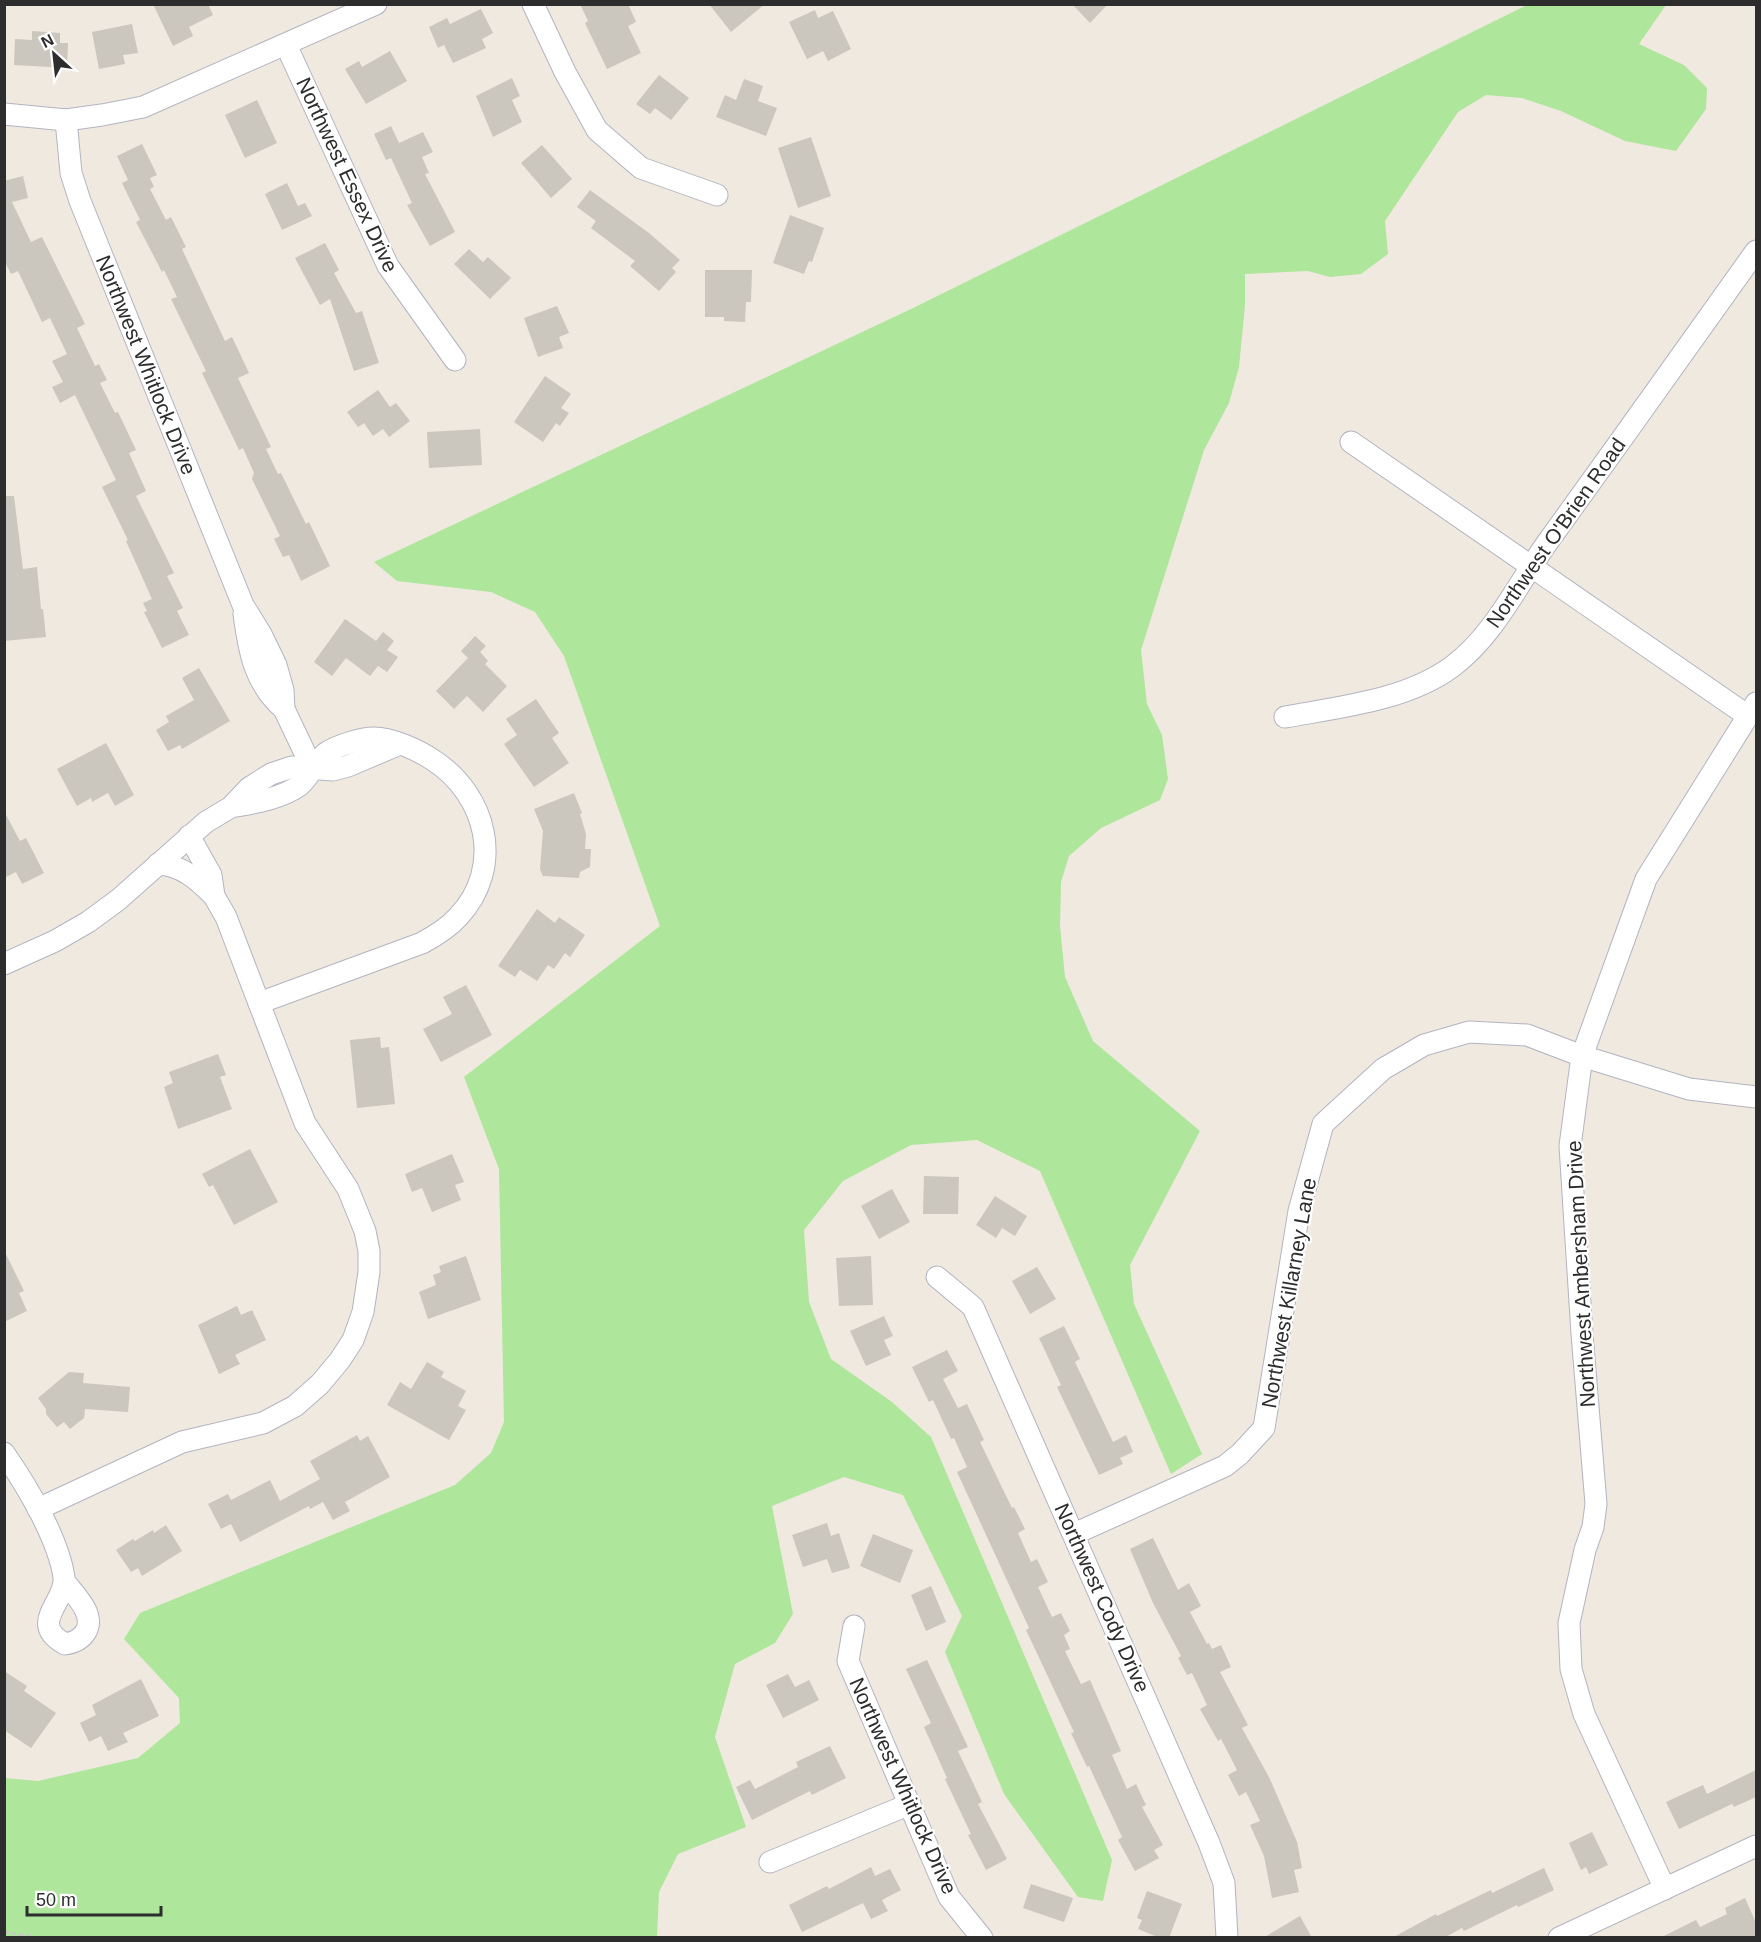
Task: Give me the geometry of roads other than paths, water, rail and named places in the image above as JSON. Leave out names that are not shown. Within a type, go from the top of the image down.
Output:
[{"type":"street","points":[[4,114],[66,120],[143,107],[376,4]]},
{"type":"street","points":[[532,4],[565,72],[597,130],[641,168],[717,195]]},
{"type":"street","name":"Northwest Essex Drive","points":[[286,45],[387,266],[455,360]]},
{"type":"street","name":"Northwest Whitlock Drive","points":[[66,120],[71,173],[80,201],[243,605],[261,633],[276,665],[283,690],[284,709],[313,770]]},
{"type":"street","name":"Northwest O'Brien Road","points":[[1285,717],[1359,703],[1419,686],[1454,666],[1491,629],[1531,566],[1756,251]]},
{"type":"street","points":[[1352,442],[1531,566],[1752,709]]},
{"type":"street","name":"Northwest Ambersham Drive","points":[[1665,1889],[1584,1714],[1571,1669],[1569,1623],[1585,1550],[1593,1527],[1596,1504],[1570,1146],[1582,1056],[1646,879],[1752,709]]},
{"type":"street","points":[[4,964],[55,941],[88,922],[118,900],[206,822],[231,807],[249,788],[271,774],[292,767],[313,770],[326,754],[344,744],[374,738],[422,752],[442,765],[466,790],[476,806],[483,825],[486,844],[479,882],[471,900],[459,916],[440,933],[422,943],[259,1003]]},
{"type":"street","points":[[189,836],[211,875],[214,896]]},
{"type":"street","points":[[38,1509],[182,1442],[262,1423],[295,1406],[327,1376],[340,1360],[353,1340],[363,1312],[369,1272],[369,1251],[365,1231],[348,1189],[305,1123],[226,917],[214,896],[202,883],[184,870],[170,864],[158,864]]},
{"type":"street","name":"Northwest Killarney Lane","points":[[1074,1534],[1225,1466],[1240,1454],[1264,1428],[1299,1211],[1323,1124],[1383,1069],[1424,1045],[1469,1032],[1527,1035],[1582,1056],[1689,1089],[1756,1097]]},
{"type":"street","name":"Northwest Cody Drive","points":[[937,1277],[973,1306],[1074,1534],[1213,1853],[1224,1883],[1227,1938]]},
{"type":"street","points":[[4,1453],[38,1509],[61,1561],[64,1581]]},
{"type":"street","name":"Northwest Whitlock Drive","points":[[854,1626],[848,1661],[949,1897],[982,1938]]},
{"type":"street","points":[[770,1862],[910,1804]]},
{"type":"street","points":[[1559,1938],[1756,1846]]}]
